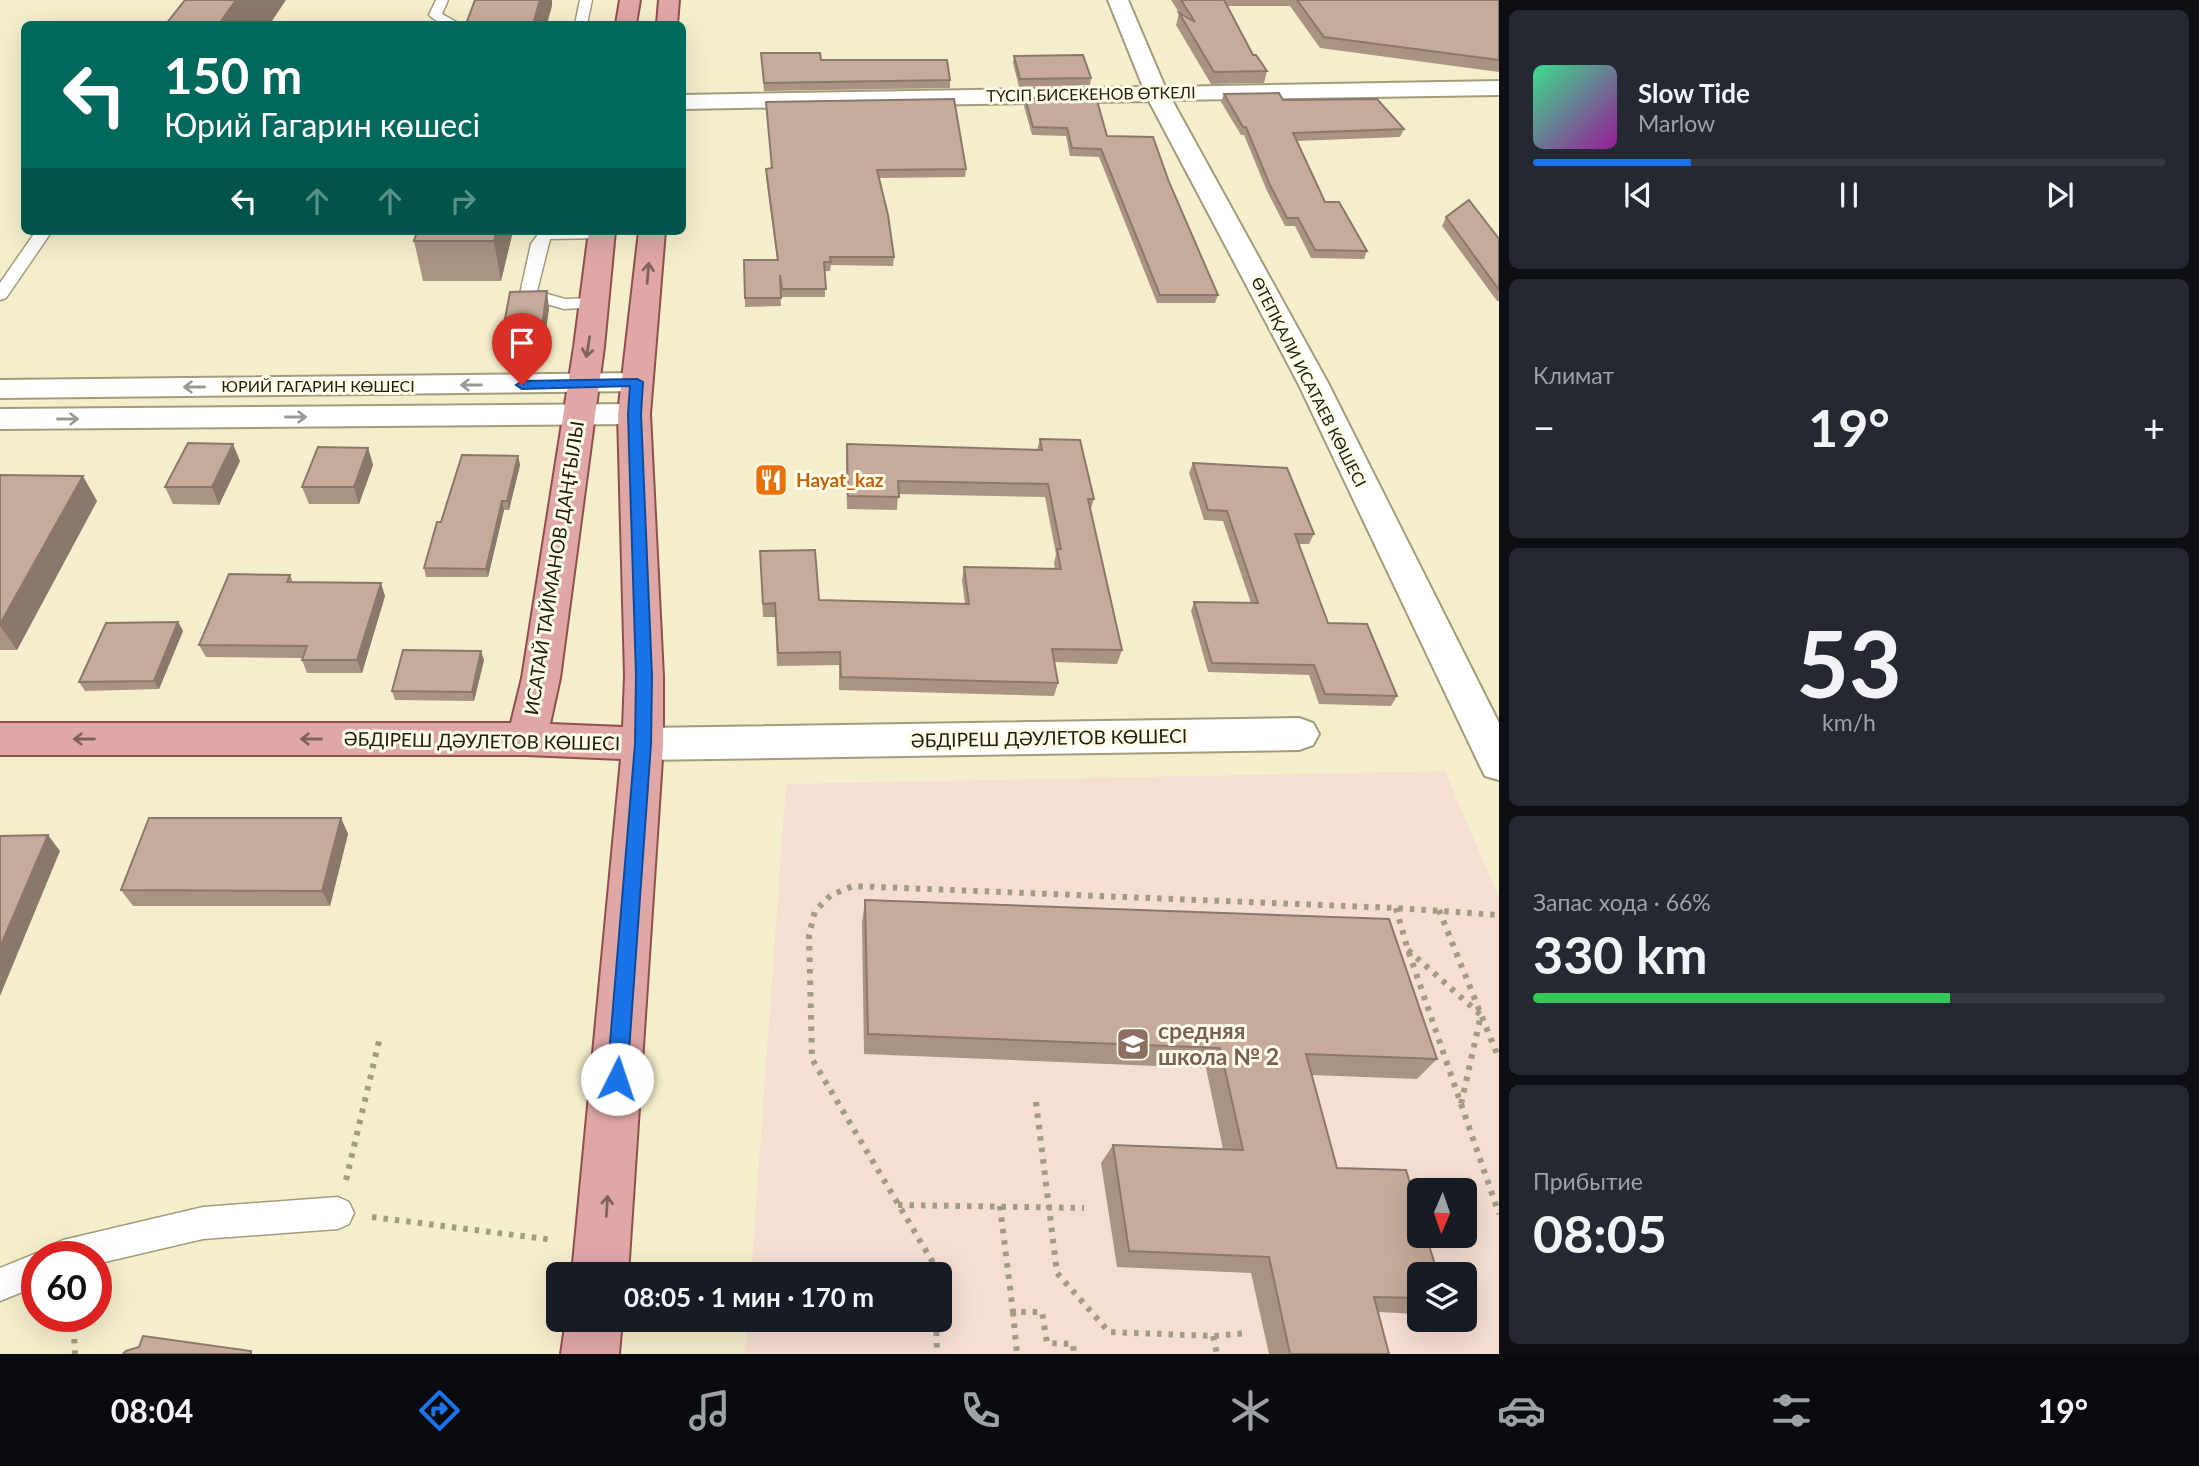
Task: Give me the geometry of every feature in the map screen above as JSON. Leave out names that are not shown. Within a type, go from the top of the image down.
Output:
[{"type":"main road","points":[[626,21],[629,0]]},
{"type":"main road","points":[[667,21],[669,0]]},
{"type":"main road","name":"ИСАТАЙ ТАЙМАНОВ ДАҢҒЫЛЫ","points":[[527,739],[541,678],[602,235]]},
{"type":"main road","points":[[602,1260],[643,744],[644,676],[636,398],[652,235]]},
{"type":"main road","name":"ӘБДІРЕШ ДӘУЛЕТОВ КӨШЕСІ","points":[[0,739],[527,739],[643,744]]},
{"type":"main road","points":[[590,1354],[593,1332]]},
{"type":"street","name":"ӨТЕПҚАЛИ ИСАТАЕВ КӨШЕСІ","points":[[1118,0],[1156,92],[1313,383],[1494,745]]},
{"type":"street","name":"ТҮСІП БИСЕКЕНОВ ӨТКЕЛІ","points":[[686,102],[1499,88]]},
{"type":"street","name":"ЮРИЙ ГАГАРИН КӨШЕСІ","points":[[0,389],[579,399]]},
{"type":"street","name":"ЮРИЙ ГАГАРИН КӨШЕСІ","points":[[0,419],[636,398]]},
{"type":"street","name":"ӘБДІРЕШ ДӘУЛЕТОВ КӨШЕСІ","points":[[643,744],[1299,734]]},
{"type":"lane","points":[[442,0],[435,15],[448,21]]},
{"type":"lane","points":[[582,21],[586,0]]},
{"type":"lane","points":[[0,295],[41,235]]},
{"type":"lane","points":[[547,235],[539,244],[528,293],[564,304],[594,303]]},
{"type":"lane","points":[[112,1244],[203,1223],[338,1213]]},
{"type":"lane","points":[[0,1285],[21,1276]]},
{"type":"path","points":[[932,1262],[812,1059],[809,935],[816,911],[831,895],[853,886],[1396,908],[1499,915]]},
{"type":"path","points":[[1396,908],[1499,1214]]},
{"type":"path","points":[[1439,910],[1499,1059]]},
{"type":"path","points":[[1408,950],[1481,1015]]},
{"type":"path","points":[[1461,1104],[1481,1015]]},
{"type":"path","points":[[380,1037],[338,1213],[602,1260]]},
{"type":"path","points":[[1036,1102],[1057,1273],[1109,1332],[1213,1336],[1248,1333]]},
{"type":"path","points":[[898,1205],[1084,1208]]},
{"type":"path","points":[[1000,1206],[1017,1354]]},
{"type":"path","points":[[1013,1312],[1042,1312],[1046,1343],[1073,1344],[1074,1354]]},
{"type":"path","points":[[74,1332],[75,1354]]},
{"type":"path","points":[[936,1332],[937,1354]]},
{"type":"path","points":[[1213,1336],[1217,1354]]},
{"type":"shaded area","name":"cредняя школа № 2","points":[[1445,771],[1499,898],[1499,1354],[745,1354],[746,1332],[952,1332],[952,1262],[752,1262],[786,784]]},
{"type":"building","points":[[185,0],[236,0],[221,21],[168,21]]},
{"type":"building","points":[[475,0],[540,0],[534,21],[467,21]]},
{"type":"building","points":[[1181,0],[1224,0],[1253,55],[1256,55],[1267,71],[1214,72],[1179,13],[1195,22]]},
{"type":"building","points":[[1297,0],[1499,0],[1499,60],[1324,37]]},
{"type":"building","points":[[761,53],[820,53],[821,60],[947,60],[950,80],[764,83]]},
{"type":"building","points":[[1083,55],[1091,78],[1020,79],[1014,56]]},
{"type":"building","points":[[1279,93],[1283,100],[1377,99],[1404,129],[1293,133],[1325,202],[1339,202],[1367,251],[1315,250],[1298,218],[1287,218],[1246,127],[1243,127],[1224,94]]},
{"type":"building","points":[[1096,97],[1107,136],[1153,137],[1169,182],[1218,295],[1160,295],[1101,149],[1072,148],[1067,128],[1033,127],[1025,98]]},
{"type":"building","points":[[954,99],[966,169],[877,170],[888,215],[894,257],[830,257],[831,262],[824,262],[826,289],[782,289],[780,275],[781,298],[745,298],[744,260],[778,260],[766,169],[772,168],[766,102]]},
{"type":"building","points":[[1469,200],[1499,239],[1499,290],[1446,217]]},
{"type":"building","points":[[416,235],[495,235],[494,241],[414,241]]},
{"type":"building","points":[[547,291],[540,340],[501,340],[510,292]]},
{"type":"building","points":[[1040,439],[1080,440],[1094,499],[1088,499],[1122,650],[1052,649],[1058,683],[841,677],[840,652],[778,653],[775,603],[763,604],[760,551],[815,550],[819,600],[969,604],[964,567],[1061,569],[1057,549],[1061,549],[1048,484],[898,481],[899,497],[848,496],[847,444],[1042,450]]},
{"type":"building","points":[[188,443],[233,444],[212,487],[165,487]]},
{"type":"building","points":[[318,447],[368,448],[354,487],[302,487]]},
{"type":"building","points":[[462,455],[518,456],[507,501],[502,501],[486,569],[424,568],[437,522],[441,522]]},
{"type":"building","points":[[1193,463],[1287,468],[1314,534],[1295,534],[1328,623],[1367,624],[1397,696],[1325,694],[1314,665],[1212,663],[1194,602],[1258,603],[1227,511],[1208,510]]},
{"type":"building","points":[[0,475],[83,476],[0,624]]},
{"type":"building","points":[[229,574],[290,575],[287,582],[381,583],[357,660],[302,660],[307,646],[199,645]]},
{"type":"building","points":[[178,622],[154,681],[79,682],[106,623]]},
{"type":"building","points":[[403,650],[481,651],[472,692],[392,691]]},
{"type":"building","points":[[149,818],[341,818],[322,891],[121,890]]},
{"type":"building","points":[[48,835],[0,947],[0,836]]},
{"type":"building","points":[[865,900],[1389,919],[1437,1059],[1306,1054],[1337,1168],[1406,1170],[1408,1178],[1407,1248],[1430,1248],[1434,1262],[1407,1262],[1407,1298],[1374,1297],[1389,1354],[1290,1354],[1269,1257],[1129,1251],[1113,1145],[1243,1150],[1220,1048],[868,1034]]},
{"type":"building","points":[[143,1336],[251,1351],[251,1354],[123,1354],[139,1347]]},
{"type":"place","name":"Hayat_kaz","points":[[771,480]]},
{"type":"place","name":"cредняя школа № 2","points":[[1133,1044]]},
{"type":"route","points":[[522,385],[637,382],[634,414],[644,676],[643,744],[617,1079]]}]
